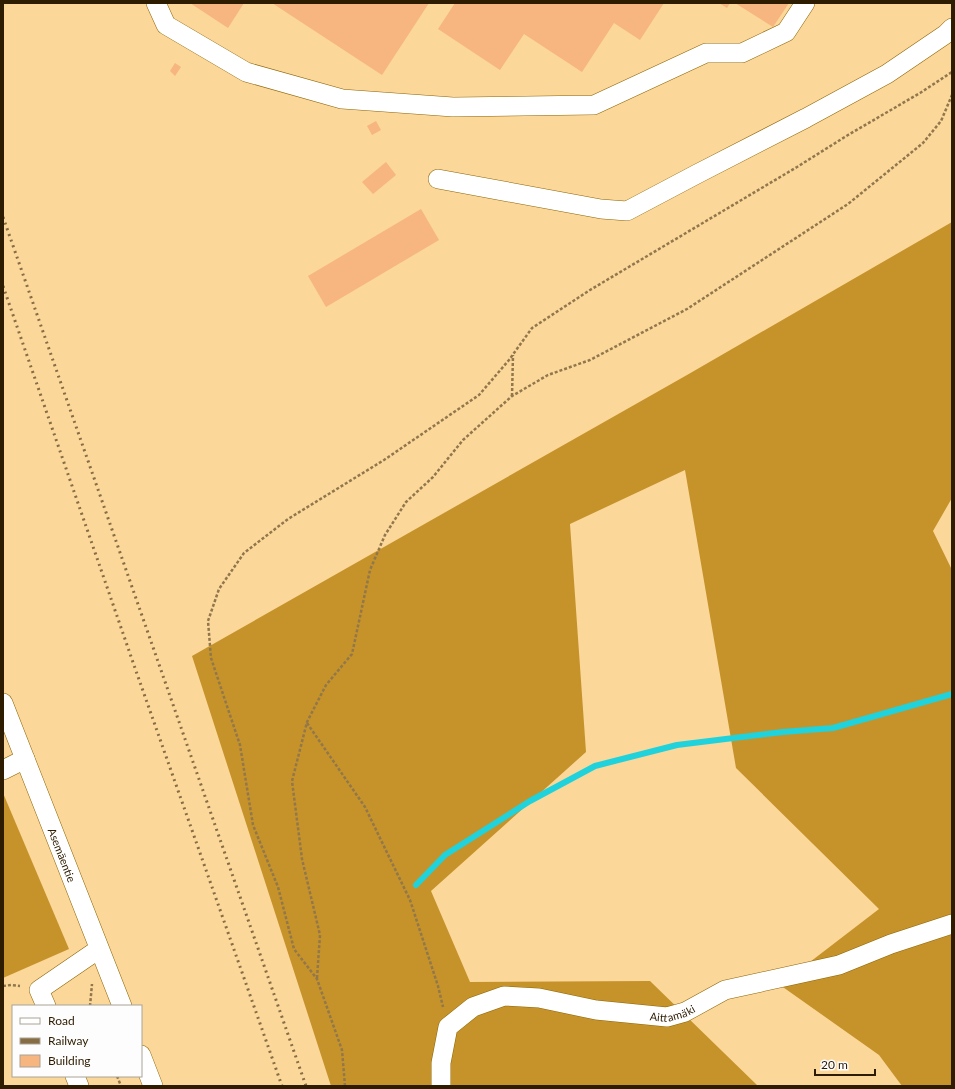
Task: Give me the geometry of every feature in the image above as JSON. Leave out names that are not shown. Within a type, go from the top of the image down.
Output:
[{"type":"street","points":[[156,3],[166,25],[246,72],[342,99],[453,107],[594,105],[706,53],[742,53],[780,35],[786,32],[805,3]]},
{"type":"street","points":[[438,180],[601,209],[627,211],[887,74],[946,34],[952,28]]},
{"type":"street","name":"Asemäentie","points":[[3,703],[122,1005]]},
{"type":"street","points":[[3,770],[25,759]]},
{"type":"street","name":"Aittamäki","points":[[448,1027],[473,1007],[504,996],[539,998],[596,1010],[666,1017],[684,1012],[725,990],[838,965],[890,944],[952,924]]},
{"type":"street","points":[[46,1005],[39,990],[100,949]]},
{"type":"street","points":[[441,1086],[441,1063],[448,1027]]},
{"type":"street","points":[[142,1058],[153,1086]]},
{"type":"path","points":[[345,1086],[342,1050],[317,979],[294,949],[278,887],[253,825],[240,745],[210,658],[208,621],[219,589],[244,553],[288,519],[384,460],[479,395],[532,328],[590,290],[797,167],[848,134],[920,93],[952,72]]},
{"type":"path","points":[[317,979],[320,935],[302,859],[292,781],[307,722],[326,685],[352,654],[370,570],[385,535],[406,502],[433,477],[463,440],[512,396],[548,375],[590,360],[687,309],[848,204],[923,143],[941,121],[952,95]]},
{"type":"path","points":[[512,396],[513,353]]},
{"type":"path","points":[[307,722],[364,807],[410,900],[438,986],[448,1027]]},
{"type":"shaded area","points":[[952,222],[952,498],[933,531],[952,570],[952,1086],[902,1086],[879,1055],[780,985],[879,909],[736,768],[685,470],[570,524],[586,752],[431,891],[470,982],[650,981],[758,1086],[331,1086],[192,656],[687,375]]},
{"type":"shaded area","points":[[3,793],[69,949],[3,978]]},
{"type":"building","points":[[190,3],[244,3],[228,28]]},
{"type":"building","points":[[272,3],[429,3],[382,75]]},
{"type":"building","points":[[455,3],[664,3],[640,40],[614,23],[582,72],[524,34],[500,70],[438,29]]},
{"type":"building","points":[[719,3],[730,3],[727,8]]},
{"type":"building","points":[[735,3],[789,3],[773,27]]},
{"type":"building","points":[[175,63],[181,67],[175,76],[170,71]]},
{"type":"building","points":[[376,121],[381,130],[372,135],[367,126]]},
{"type":"building","points":[[386,162],[396,175],[373,194],[362,182]]},
{"type":"building","points":[[421,209],[439,240],[326,307],[308,276]]},
{"type":"waterway","points":[[416,885],[445,855],[530,801],[595,766],[677,745],[783,732],[833,728],[952,694]]},
{"type":"railway","points":[[3,217],[306,1086]]},
{"type":"railway","points":[[3,286],[282,1086]]}]
